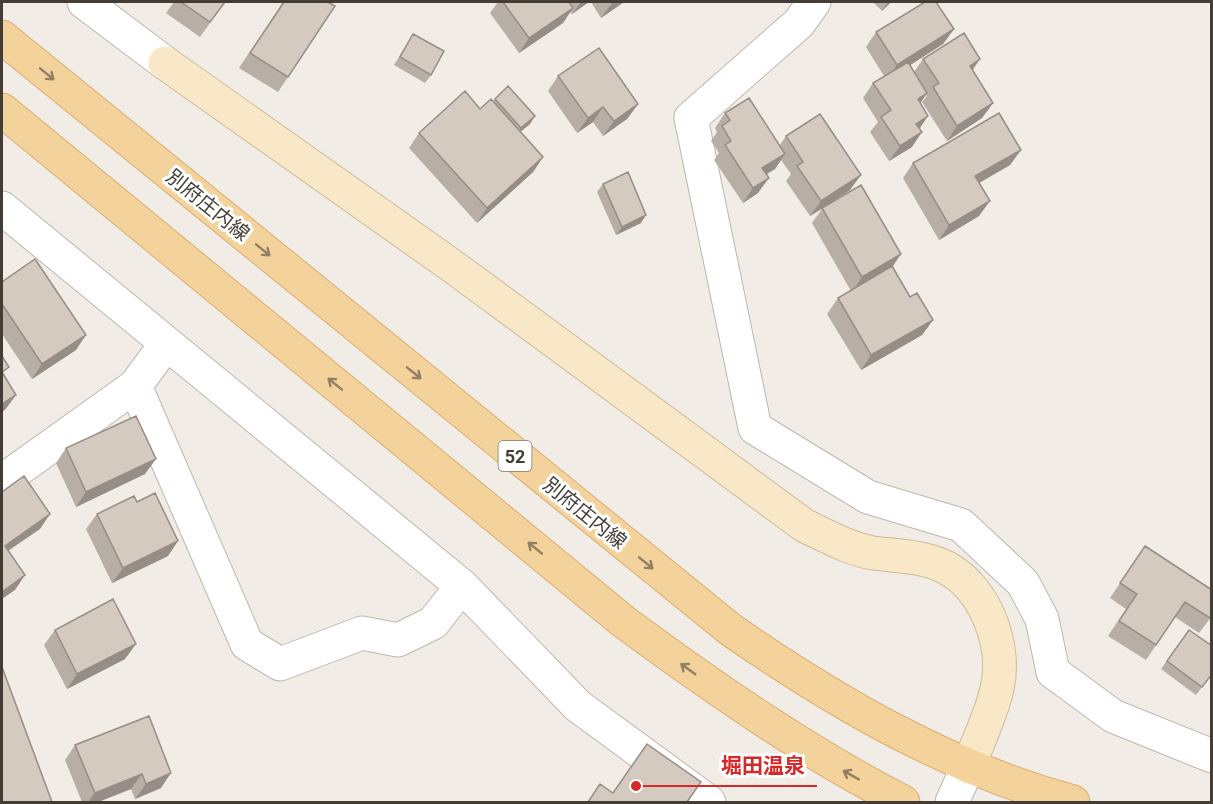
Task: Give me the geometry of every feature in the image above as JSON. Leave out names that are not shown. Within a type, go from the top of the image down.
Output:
[{"type":"main road","name":"別府庄内線","points":[[2,37],[731,630],[848,705],[908,739],[968,767],[1029,790],[1073,802]]},
{"type":"main road","points":[[2,110],[624,622],[700,678],[819,757],[903,802]]},
{"type":"street","points":[[84,2],[165,63],[455,268],[805,526],[839,542],[871,552],[913,557],[945,567],[970,586],[987,612],[999,648],[998,689],[952,802]]},
{"type":"street","points":[[814,2],[799,23],[691,118],[756,428],[868,496],[961,525],[1023,584],[1042,619],[1053,672],[1113,716],[1212,756]]},
{"type":"street","points":[[2,208],[462,586],[578,706],[709,802]]},
{"type":"street","points":[[2,481],[135,386],[166,344]]},
{"type":"street","points":[[135,386],[248,644],[280,664],[362,633],[398,640],[433,623],[462,586]]},
{"type":"building","points":[[181,2],[225,2],[210,22]]},
{"type":"building","points":[[284,2],[328,2],[335,6],[288,77],[250,53]]},
{"type":"building","points":[[503,2],[569,2],[573,8],[529,38]]},
{"type":"building","points":[[925,2],[936,2],[954,29],[897,65],[876,32]]},
{"type":"building","points":[[964,33],[980,59],[970,66],[993,103],[957,126],[933,87],[939,83],[923,59]]},
{"type":"building","points":[[413,34],[444,51],[431,75],[400,57]]},
{"type":"building","points":[[599,48],[638,104],[614,121],[603,107],[588,118],[558,76]]},
{"type":"building","points":[[908,62],[927,93],[918,99],[928,116],[916,124],[922,132],[900,146],[881,117],[891,110],[873,83]]},
{"type":"building","points":[[508,86],[535,116],[521,128],[495,99]]},
{"type":"building","points":[[465,91],[480,109],[491,99],[543,157],[487,208],[419,133]]},
{"type":"building","points":[[749,98],[785,154],[762,168],[769,178],[753,188],[725,145],[731,141],[722,126],[730,120],[725,113]]},
{"type":"building","points":[[999,113],[1021,150],[975,176],[990,201],[949,225],[913,163]]},
{"type":"building","points":[[820,114],[861,175],[821,201],[797,166],[803,162],[786,136]]},
{"type":"building","points":[[628,172],[646,215],[622,227],[603,184]]},
{"type":"building","points":[[861,185],[901,254],[862,277],[822,208]]},
{"type":"building","points":[[35,259],[86,335],[42,364],[2,304],[2,282]]},
{"type":"building","points":[[892,266],[910,297],[917,293],[933,320],[871,355],[838,298]]},
{"type":"building","points":[[2,356],[9,367],[2,372]]},
{"type":"building","points":[[2,372],[16,395],[2,404]]},
{"type":"building","points":[[136,416],[156,459],[86,492],[66,448]]},
{"type":"building","points":[[24,476],[50,514],[5,546],[25,575],[2,592],[2,492]]},
{"type":"building","points":[[155,493],[178,541],[123,568],[97,514],[134,496],[137,502]]},
{"type":"building","points":[[1145,546],[1212,590],[1212,616],[1210,618],[1185,602],[1156,645],[1119,621],[1137,594],[1120,583]]},
{"type":"building","points":[[113,599],[136,644],[77,674],[55,630]]},
{"type":"building","points":[[1189,630],[1212,646],[1212,674],[1202,687],[1167,661]]},
{"type":"building","points":[[2,667],[52,802],[2,802]]},
{"type":"building","points":[[149,716],[171,773],[146,784],[142,774],[95,793],[75,745]]},
{"type":"building","points":[[647,744],[701,782],[687,802],[588,802],[600,784],[613,793]]},
{"type":"place","name":"堀田温泉","points":[[636,786]]}]
